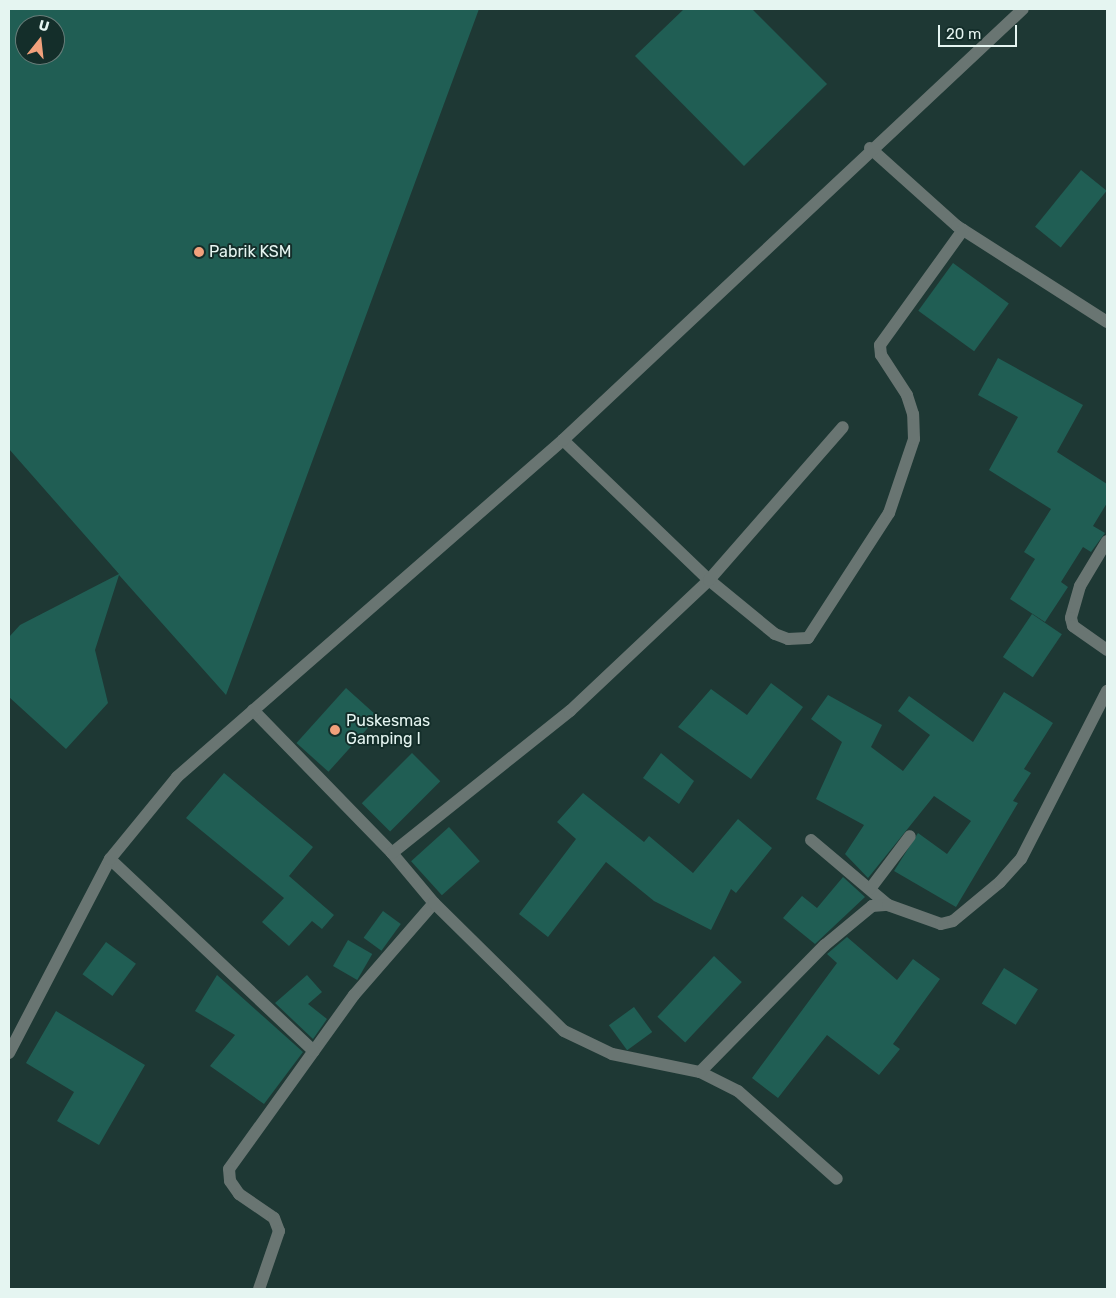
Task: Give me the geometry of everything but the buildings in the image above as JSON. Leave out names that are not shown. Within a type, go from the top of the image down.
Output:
[{"type":"street","points":[[9,1053],[110,859],[177,777],[563,440],[870,148],[1023,9]]},
{"type":"street","points":[[870,148],[963,230],[1107,322]]},
{"type":"street","points":[[563,440],[709,580],[775,634],[788,639],[808,638],[889,513],[914,439],[913,414],[907,395],[881,355],[880,345],[963,230]]},
{"type":"street","points":[[392,853],[570,711],[709,580],[843,427]]},
{"type":"street","points":[[1107,541],[1080,586],[1071,618],[1074,626],[1107,650]]},
{"type":"street","points":[[811,840],[888,905],[941,924],[954,921],[1000,882],[1021,859],[1107,691]]},
{"type":"street","points":[[252,710],[392,853],[434,903],[564,1031],[584,1044],[700,1072],[738,1091],[838,1179]]},
{"type":"street","points":[[870,889],[910,836]]},
{"type":"street","points":[[110,859],[314,1051]]},
{"type":"street","points":[[258,1289],[279,1231],[274,1218],[239,1194],[230,1181],[228,1169],[354,995],[434,903]]},
{"type":"street","points":[[700,1072],[854,917],[872,906],[888,905]]},
{"type":"place","name":"Pabrik KSM","points":[[199,252]]},
{"type":"place","name":"Puskesmas Gamping I","points":[[335,730]]}]
